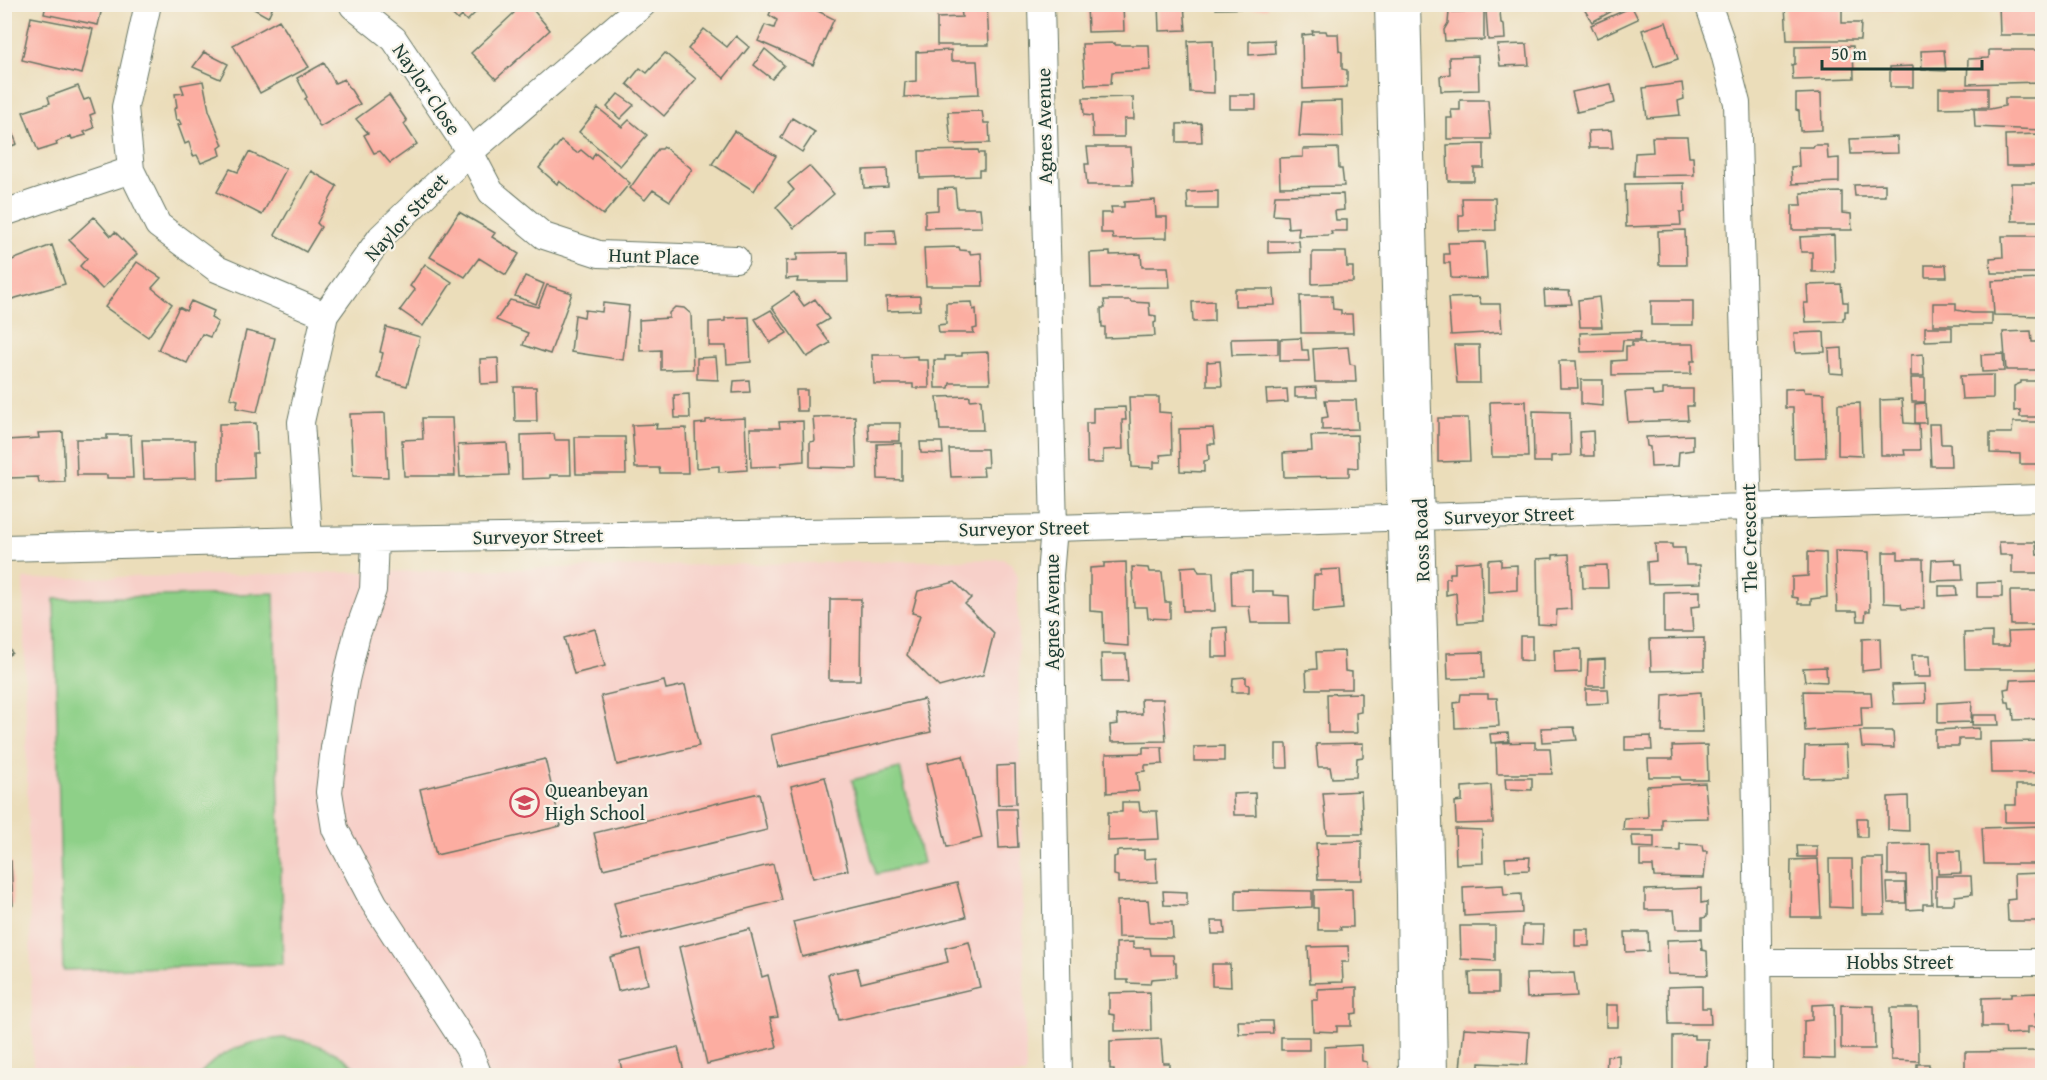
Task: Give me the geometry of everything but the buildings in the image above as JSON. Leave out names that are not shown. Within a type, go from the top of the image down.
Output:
[{"type":"street","points":[[148,4],[125,106],[131,170],[158,225],[217,269],[325,315]]},
{"type":"street","name":"Naylor Street","points":[[309,540],[301,422],[325,315],[381,237],[470,152],[643,4]]},
{"type":"street","name":"Agnes Avenue","points":[[1041,4],[1054,528],[1050,575],[1059,1076]]},
{"type":"street","name":"Ross Road","points":[[1388,4],[1434,1076]]},
{"type":"street","name":"Ross Road","points":[[1407,4],[1412,1076]]},
{"type":"street","name":"The Crescent","points":[[1708,4],[1720,38],[1737,103],[1749,507],[1759,1076]]},
{"type":"street","name":"Naylor Close","points":[[353,6],[394,39],[470,152]]},
{"type":"street","name":"Hunt Place","points":[[470,152],[491,192],[544,236],[599,254],[736,259]]},
{"type":"street","points":[[4,213],[131,170]]},
{"type":"street","name":"Surveyor Street","points":[[4,548],[309,540],[1054,528],[2043,498]]},
{"type":"street","points":[[375,539],[373,590],[357,634],[334,748],[329,792],[335,829],[374,903],[468,1048],[479,1076]]},
{"type":"street","name":"Hobbs Street","points":[[1758,962],[2043,962]]},
{"type":"shaded area","name":"Queanbeyan High School","points":[[1003,559],[1012,564],[1017,574],[1026,1075],[33,1075],[23,579]]},
{"type":"green space","points":[[274,593],[283,964],[63,970],[54,599]]},
{"type":"green space","points":[[900,768],[923,863],[876,874],[852,780]]},
{"type":"green space","points":[[283,1038],[327,1049],[346,1060],[363,1075],[199,1075],[216,1059],[237,1048],[259,1041]]},
{"type":"place","name":"Queanbeyan High School","points":[[524,802]]}]
